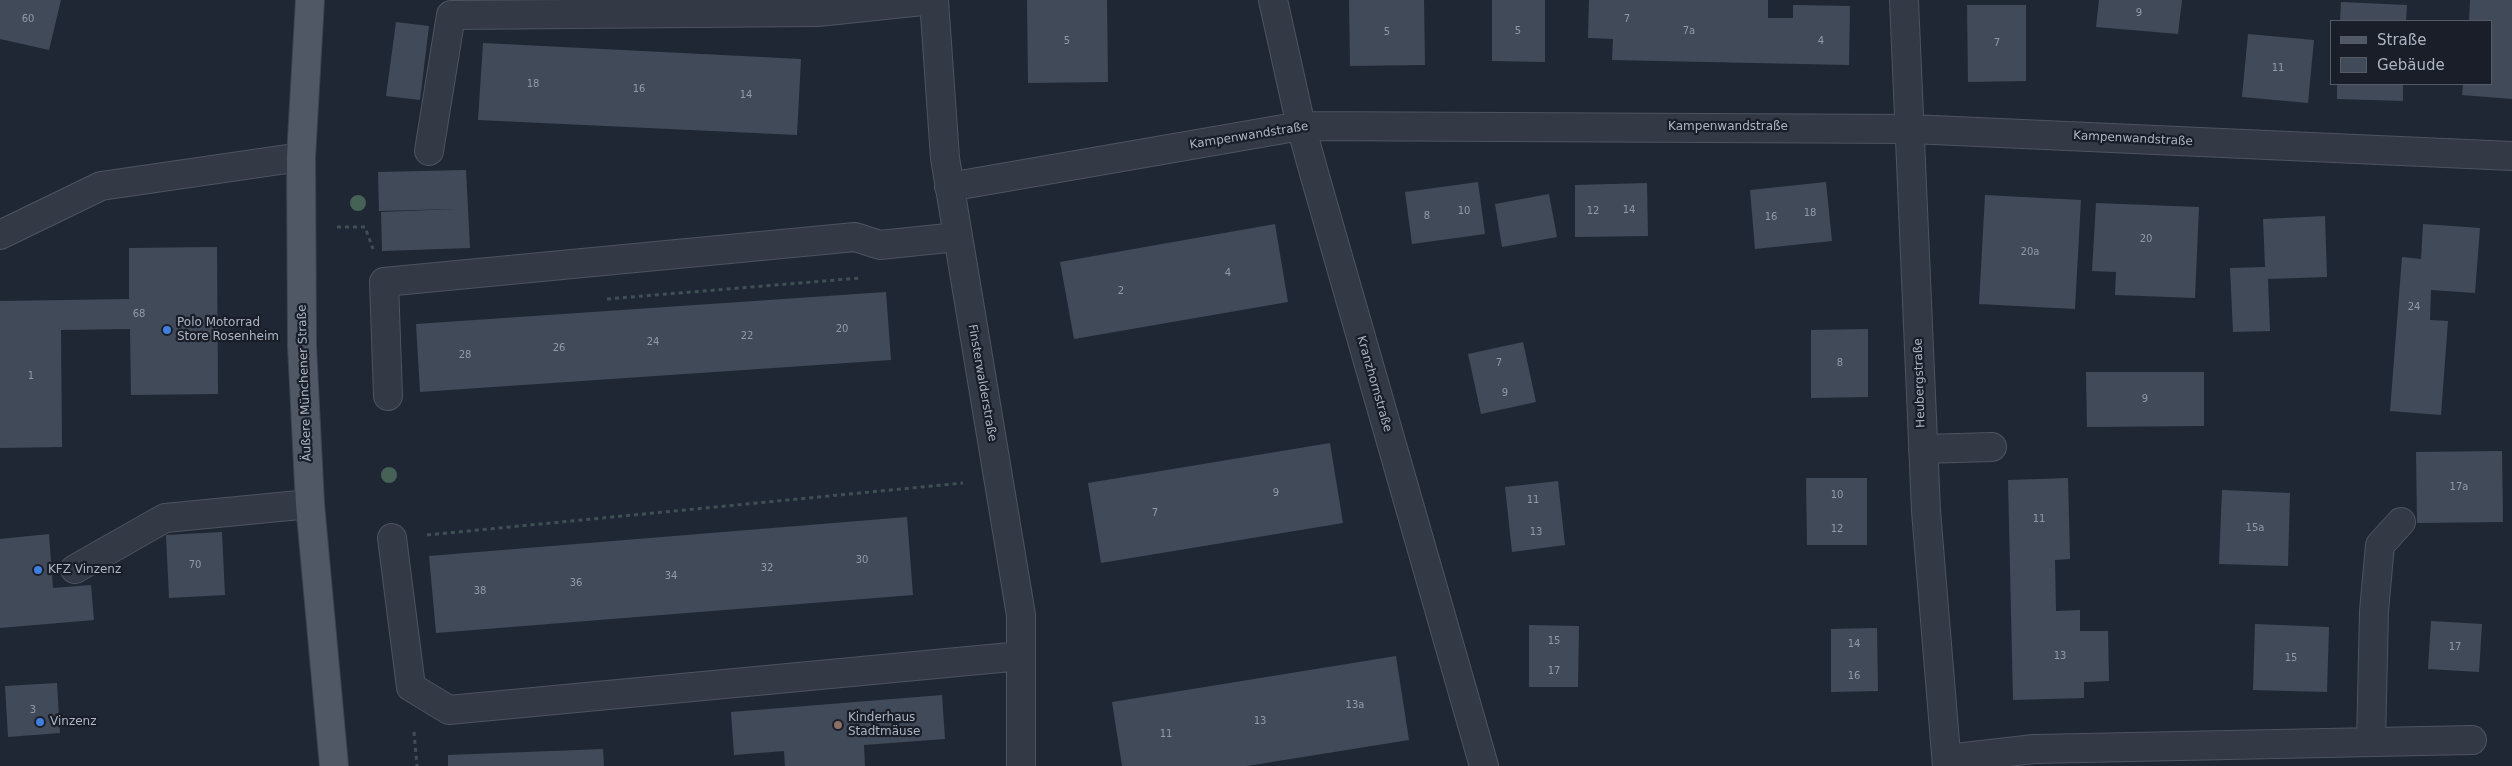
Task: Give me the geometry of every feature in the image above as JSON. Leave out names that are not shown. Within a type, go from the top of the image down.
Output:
[{"type":"main road","name":"Äußere Münchener Straße","points":[[310,0],[302,157],[302,346],[310,504],[334,766]]},
{"type":"street","points":[[429,151],[451,15],[818,12],[933,0]]},
{"type":"street","name":"Finsterwalderstraße","points":[[933,0],[945,158],[949,187],[1021,615],[1021,766]]},
{"type":"street","name":"Kranzhornstraße","points":[[1273,0],[1301,126],[1484,766]]},
{"type":"street","name":"Heubergstraße","points":[[1904,0],[1911,129],[1926,521],[1947,763]]},
{"type":"street","name":"Kampenwandstraße","points":[[949,187],[1301,126],[1911,129],[2512,156]]},
{"type":"street","points":[[0,235],[101,186],[302,157]]},
{"type":"street","points":[[388,396],[384,282],[855,237],[880,245],[957,237]]},
{"type":"street","points":[[1923,449],[1992,446]]},
{"type":"street","points":[[75,568],[165,518],[310,504]]},
{"type":"street","points":[[2372,742],[2374,611],[2380,545],[2401,522]]},
{"type":"street","points":[[392,538],[411,687],[449,710],[1021,656]]},
{"type":"street","points":[[1947,763],[2034,749],[2472,740]]},
{"type":"path","points":[[301,227],[365,227],[384,282]]},
{"type":"path","points":[[392,538],[998,479]]},
{"type":"building","points":[[0,0],[61,0],[49,50],[0,39]]},
{"type":"building","points":[[1027,0],[1107,0],[1108,82],[1028,83]]},
{"type":"building","points":[[1349,0],[1424,0],[1425,65],[1350,66]]},
{"type":"building","points":[[1492,0],[1545,0],[1545,62],[1492,61]]},
{"type":"building","points":[[1589,0],[1768,0],[1768,18],[1793,18],[1793,5],[1850,6],[1849,65],[1612,60],[1613,39],[1588,38]]},
{"type":"building","points":[[2099,0],[2182,0],[2178,34],[2096,27]]},
{"type":"building","points":[[2470,0],[2512,0],[2512,99],[2462,95],[2463,85],[2492,85],[2492,20],[2469,20]]},
{"type":"building","points":[[2341,2],[2407,5],[2406,20],[2340,20]]},
{"type":"building","points":[[1967,5],[2026,5],[2026,81],[1968,82]]},
{"type":"building","points":[[396,22],[429,26],[420,100],[386,96]]},
{"type":"building","points":[[2248,34],[2314,40],[2308,103],[2242,97]]},
{"type":"building","points":[[483,43],[801,59],[797,135],[478,120]]},
{"type":"building","points":[[2337,85],[2403,85],[2403,101],[2337,99]]},
{"type":"building","points":[[466,170],[470,248],[382,251],[381,212],[453,209],[379,211],[378,172]]},
{"type":"building","points":[[1478,182],[1485,234],[1412,244],[1405,192]]},
{"type":"building","points":[[1826,182],[1832,241],[1755,249],[1750,190]]},
{"type":"building","points":[[1647,183],[1648,236],[1575,237],[1575,185]]},
{"type":"building","points":[[1549,194],[1557,237],[1502,247],[1495,204]]},
{"type":"building","points":[[1985,195],[2081,200],[2075,309],[1979,304]]},
{"type":"building","points":[[2096,203],[2199,207],[2195,298],[2115,295],[2116,272],[2092,271]]},
{"type":"building","points":[[2325,216],[2327,277],[2268,279],[2270,331],[2233,332],[2230,268],[2265,267],[2263,219]]},
{"type":"building","points":[[1275,224],[1288,302],[1074,339],[1060,262]]},
{"type":"building","points":[[2423,224],[2480,228],[2475,293],[2431,290],[2430,320],[2448,321],[2441,415],[2390,411],[2402,257],[2421,259]]},
{"type":"building","points":[[217,247],[218,394],[131,395],[130,329],[61,330],[62,447],[0,448],[0,301],[129,299],[129,248]]},
{"type":"building","points":[[886,292],[891,360],[420,392],[416,324]]},
{"type":"building","points":[[1868,329],[1868,397],[1811,398],[1811,330]]},
{"type":"building","points":[[1523,342],[1536,402],[1481,414],[1468,354]]},
{"type":"building","points":[[2086,372],[2204,372],[2204,426],[2087,427]]},
{"type":"building","points":[[1330,443],[1343,523],[1101,563],[1088,483]]},
{"type":"building","points":[[2502,451],[2503,522],[2417,523],[2416,452]]},
{"type":"building","points":[[1806,478],[1867,478],[1867,545],[1807,545]]},
{"type":"building","points":[[2068,478],[2070,559],[2055,560],[2056,611],[2080,610],[2080,631],[2108,631],[2109,681],[2084,682],[2084,698],[2013,700],[2008,480]]},
{"type":"building","points":[[1558,481],[1565,545],[1512,552],[1505,487]]},
{"type":"building","points":[[2222,490],[2290,493],[2288,566],[2219,564]]},
{"type":"building","points":[[907,517],[913,595],[436,633],[429,556]]},
{"type":"building","points":[[222,532],[225,595],[169,598],[166,535]]},
{"type":"building","points":[[49,534],[53,588],[91,585],[94,620],[0,628],[0,539]]},
{"type":"building","points":[[2431,621],[2482,624],[2479,672],[2428,669]]},
{"type":"building","points":[[2255,624],[2329,627],[2327,692],[2253,690]]},
{"type":"building","points":[[1529,625],[1579,626],[1578,687],[1529,687]]},
{"type":"building","points":[[1877,628],[1878,691],[1831,692],[1831,629]]},
{"type":"building","points":[[1396,656],[1409,740],[1247,766],[1122,766],[1112,702]]},
{"type":"building","points":[[57,683],[60,733],[8,737],[5,686]]},
{"type":"building","name":"Kinderhaus Stadtmäuse","points":[[942,695],[945,739],[864,745],[865,766],[785,766],[784,751],[734,755],[731,712]]},
{"type":"building","points":[[603,749],[604,766],[448,766],[448,755]]},
{"type":"place","name":"Polo Motorrad Store Rosenheim","points":[[167,330]]},
{"type":"place","name":"KFZ Vinzenz","points":[[38,570]]},
{"type":"place","name":"Vinzenz","points":[[40,722]]},
{"type":"place","name":"Kinderhaus Stadtmäuse","points":[[838,725]]}]
